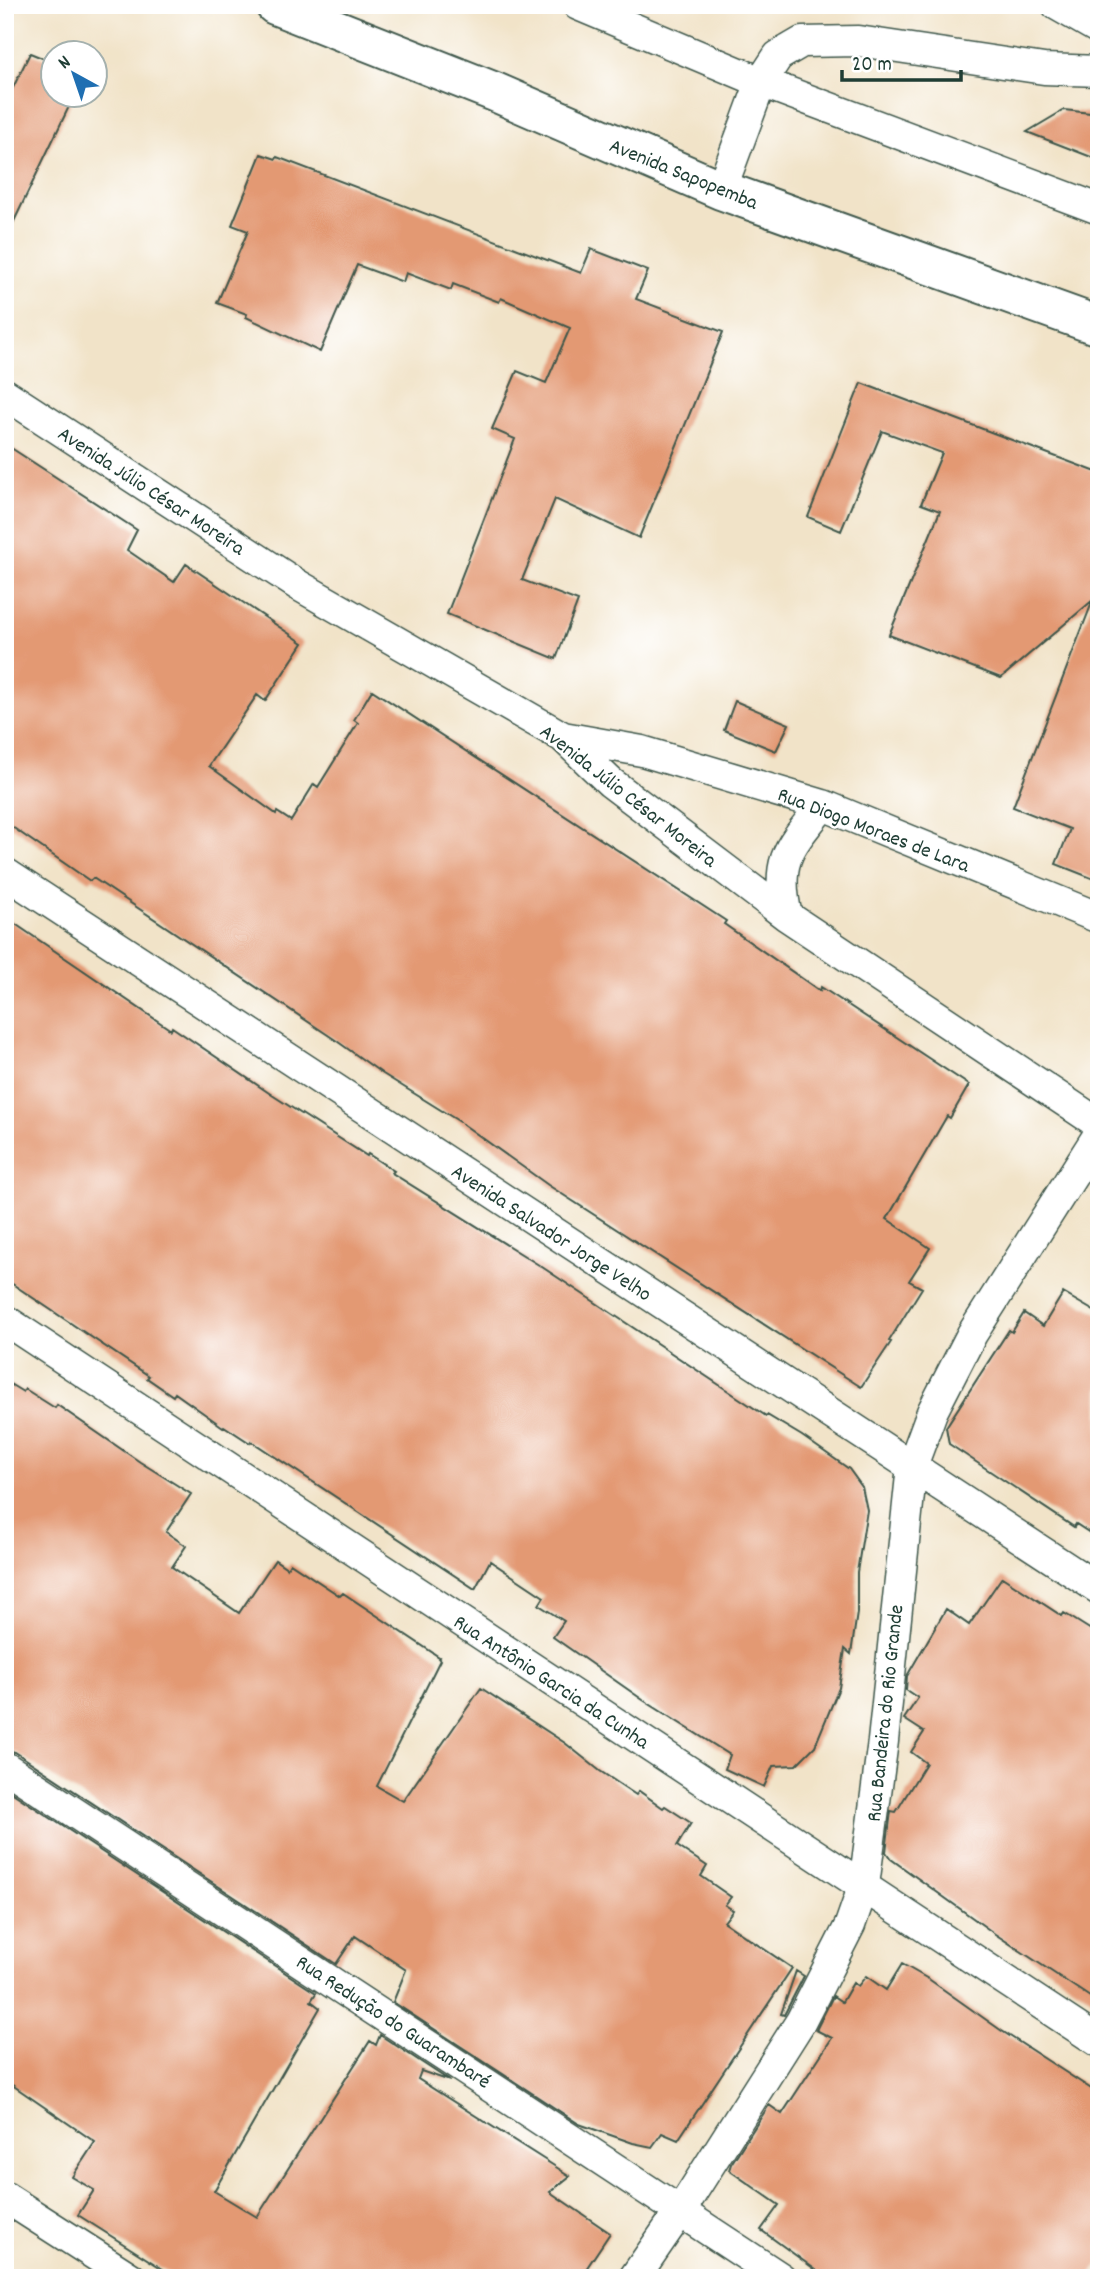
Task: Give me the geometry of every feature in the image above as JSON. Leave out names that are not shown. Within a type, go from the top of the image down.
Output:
[{"type":"main road","name":"Avenida Sapopemba","points":[[275,5],[495,92],[720,190],[1099,326]]},
{"type":"street","points":[[578,5],[761,82],[1099,209]]},
{"type":"street","points":[[1056,5],[1099,29]]},
{"type":"street","points":[[720,190],[761,82],[778,56],[802,42],[859,41],[1044,69],[1099,71]]},
{"type":"street","name":"Avenida Júlio César Moreira","points":[[5,394],[298,585],[563,737],[610,782],[787,916],[1099,1124]]},
{"type":"street","name":"Rua Diogo Moraes de Lara","points":[[563,737],[642,751],[822,805],[1099,918]]},
{"type":"street","points":[[787,916],[782,895],[782,868],[791,843],[822,805]]},
{"type":"street","name":"Avenida Salvador Jorge Velho","points":[[5,873],[1099,1589]]},
{"type":"street","name":"Rua Bandeira do Rio Grande","points":[[634,2278],[681,2210],[801,2021],[850,1925],[864,1885],[883,1741],[912,1466],[932,1412],[972,1334],[1099,1134]]},
{"type":"street","name":"Rua Antônio Garcia da Cunha","points":[[5,1320],[1099,2042]]},
{"type":"street","name":"Rua Redução do Guarambaré","points":[[5,1767],[781,2278]]},
{"type":"street","points":[[5,2197],[131,2278]]},
{"type":"building","points":[[30,53],[38,56],[38,108],[68,108],[5,240],[5,104]]},
{"type":"building","points":[[1064,110],[1099,114],[1099,160],[1027,132]]},
{"type":"building","points":[[261,154],[276,159],[277,157],[581,273],[591,249],[648,271],[636,299],[723,332],[639,538],[555,499],[522,580],[578,601],[556,659],[447,614],[515,439],[492,429],[517,371],[546,383],[570,328],[501,298],[499,302],[453,284],[451,290],[406,273],[403,282],[357,265],[320,352],[246,317],[247,314],[217,303],[248,231],[232,225]]},
{"type":"building","points":[[861,383],[1099,473],[1099,881],[1056,864],[1070,829],[1013,807],[1093,600],[1001,678],[889,635],[940,511],[921,504],[942,453],[882,431],[841,531],[808,517]]},
{"type":"building","points":[[5,444],[137,530],[127,550],[174,582],[186,564],[303,643],[265,701],[257,695],[209,766],[276,814],[277,812],[291,821],[314,784],[318,787],[358,723],[354,720],[372,690],[726,921],[724,924],[820,991],[821,987],[969,1085],[950,1118],[947,1116],[887,1219],[930,1248],[909,1281],[922,1288],[861,1387],[548,1185],[460,1122],[383,1074],[93,878],[90,881],[5,822]]},
{"type":"building","points":[[735,701],[789,724],[776,751],[724,730]]},
{"type":"building","points":[[5,917],[171,1030],[172,1027],[272,1095],[367,1156],[368,1154],[394,1171],[392,1173],[542,1267],[849,1469],[862,1487],[867,1510],[857,1572],[857,1613],[851,1654],[845,1649],[839,1688],[815,1746],[796,1765],[773,1766],[764,1787],[725,1769],[730,1755],[643,1700],[553,1637],[564,1621],[539,1605],[544,1597],[490,1561],[475,1589],[251,1441],[250,1443],[223,1427],[175,1393],[173,1396],[147,1378],[149,1376],[5,1279]]},
{"type":"building","points":[[1063,1293],[1099,1314],[1099,1539],[1076,1524],[1074,1527],[949,1444],[946,1427],[1009,1330],[1012,1332],[1024,1313],[1043,1326]]},
{"type":"building","points":[[5,1381],[23,1392],[25,1389],[55,1408],[57,1405],[191,1494],[166,1532],[186,1546],[172,1567],[239,1613],[275,1560],[287,1568],[290,1563],[340,1596],[343,1593],[439,1657],[440,1660],[377,1786],[403,1801],[481,1688],[565,1743],[636,1795],[639,1791],[691,1823],[677,1846],[707,1866],[701,1876],[731,1897],[725,1905],[733,1910],[724,1922],[792,1968],[678,2140],[662,2133],[652,2147],[579,2124],[393,2002],[406,1970],[355,1936],[336,1964],[15,1752],[5,1750]]},
{"type":"building","points":[[1002,1577],[1062,1616],[1064,1613],[1099,1635],[1099,2003],[995,1934],[891,1859],[886,1852],[891,1811],[896,1812],[926,1763],[911,1752],[924,1732],[904,1719],[918,1698],[906,1690],[907,1676],[946,1609],[969,1625]]},
{"type":"building","points":[[5,1788],[316,1993],[311,2001],[320,2008],[214,2191],[257,2217],[370,2041],[376,2045],[380,2035],[450,2081],[421,2071],[418,2079],[570,2176],[550,2192],[610,2233],[580,2278],[177,2278],[78,2215],[94,2190],[72,2177],[95,2142],[5,2080]]},
{"type":"building","points":[[902,1964],[1099,2094],[1099,2262],[1089,2278],[827,2278],[761,2230],[779,2205],[729,2170],[731,2164],[769,2105],[782,2114],[832,2038],[816,2030],[833,1996],[842,2002],[853,1983],[858,1986],[866,1976],[886,1990]]},
{"type":"building","points":[[796,1971],[804,1976],[784,2015],[781,2014]]}]
